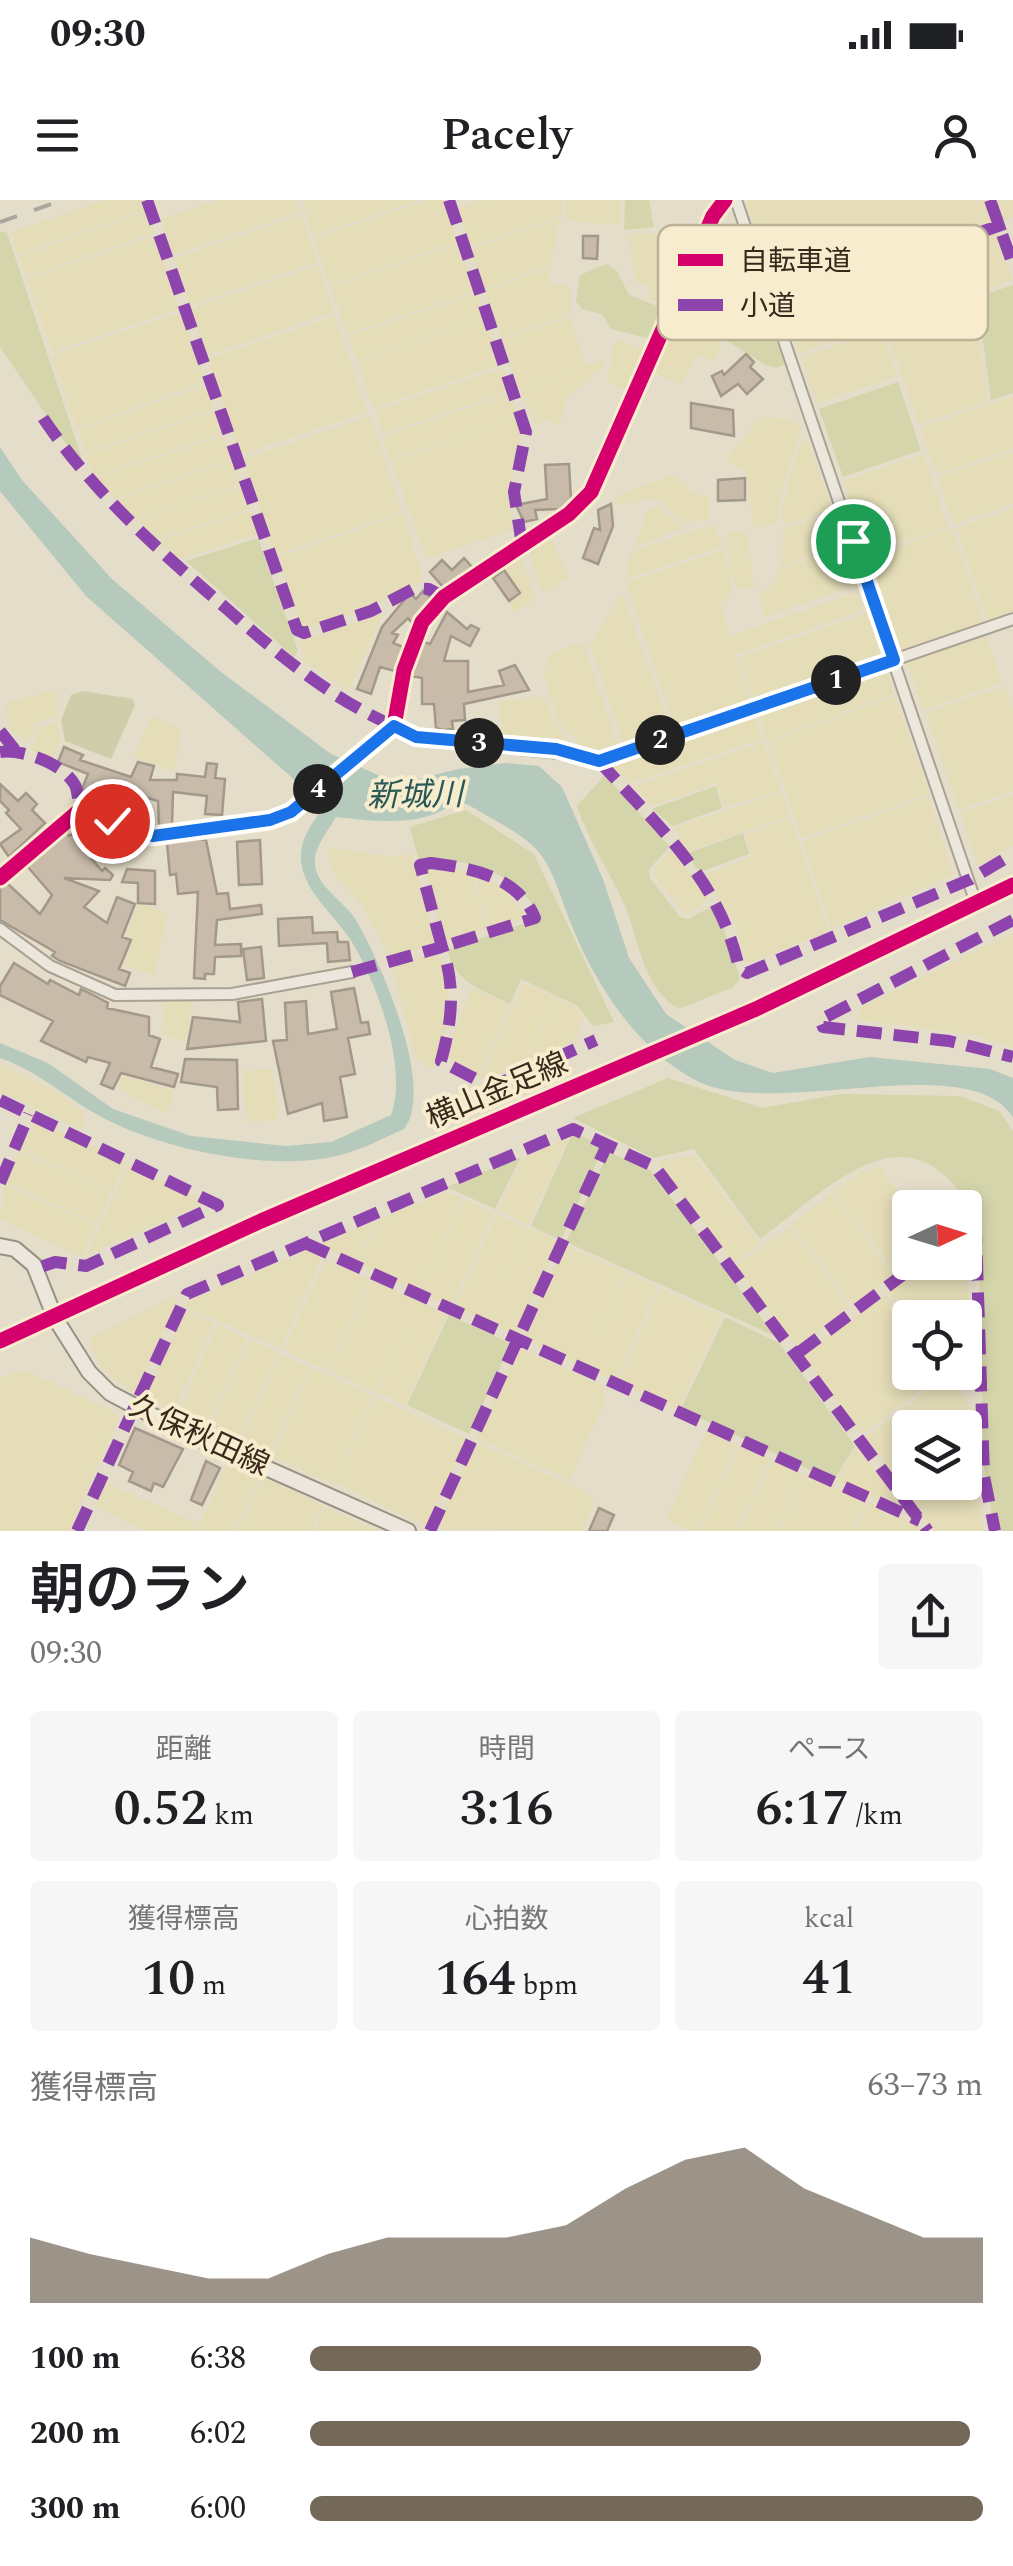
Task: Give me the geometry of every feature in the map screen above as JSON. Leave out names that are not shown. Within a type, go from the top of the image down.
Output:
[{"type":"street","points":[[709,225],[725,200]]},
{"type":"street","points":[[736,200],[745,225]]},
{"type":"street","points":[[0,878],[80,810],[153,836],[270,820],[303,802],[394,726],[404,670],[422,622],[444,598],[569,514],[591,492],[658,340]]},
{"type":"street","points":[[784,340],[978,906]]},
{"type":"street","points":[[394,726],[416,737],[556,749],[599,761],[1013,619]]},
{"type":"street","name":"横山金足線","points":[[0,1341],[261,1221],[756,1009],[978,906],[1013,885]]},
{"type":"street","points":[[0,929],[50,966],[115,995],[232,994],[352,972]]},
{"type":"street","name":"久保秋田線","points":[[0,1246],[15,1249],[34,1265],[54,1318],[88,1372],[134,1408],[408,1531]]},
{"type":"shaded area","points":[[105,200],[144,200],[147,209],[18,254],[11,232]]},
{"type":"shaded area","points":[[218,200],[296,200],[300,212],[173,255],[161,219]]},
{"type":"shaded area","points":[[303,200],[419,200],[312,236]]},
{"type":"shaded area","points":[[427,200],[443,200],[457,242],[330,285],[314,238]]},
{"type":"shaded area","points":[[482,200],[563,200],[560,216],[470,247],[458,209]]},
{"type":"shaded area","points":[[568,200],[622,200],[619,225],[569,221],[565,216]]},
{"type":"shaded area","points":[[746,200],[1013,200],[1013,217],[988,225],[754,225]]},
{"type":"shaded area","points":[[148,211],[155,233],[26,277],[19,256]]},
{"type":"shaded area","points":[[301,215],[317,262],[190,305],[174,258]]},
{"type":"shaded area","points":[[560,218],[551,265],[484,289],[470,249]]},
{"type":"shaded area","points":[[997,233],[1013,280],[988,288],[988,236]]},
{"type":"shaded area","points":[[658,234],[658,303],[648,299],[651,287],[636,282],[629,237]]},
{"type":"shaded area","points":[[155,236],[179,309],[52,352],[27,279]]},
{"type":"shaded area","points":[[459,244],[474,292],[347,334],[331,287]]},
{"type":"shaded area","points":[[318,265],[334,312],[207,355],[191,308]]},
{"type":"shaded area","points":[[549,268],[550,284],[570,286],[570,314],[501,338],[484,291]]},
{"type":"shaded area","points":[[477,293],[485,317],[356,360],[349,336]]},
{"type":"shaded area","points":[[181,312],[205,382],[77,428],[52,355]]},
{"type":"shaded area","points":[[335,316],[367,412],[240,455],[208,359]]},
{"type":"shaded area","points":[[569,317],[586,366],[603,360],[604,365],[566,399],[560,425],[546,420],[536,426],[521,390],[562,375],[518,389],[502,340]]},
{"type":"shaded area","points":[[485,318],[501,365],[373,408],[358,361]]},
{"type":"shaded area","points":[[664,340],[721,341],[715,361],[697,356],[681,384],[652,372]]},
{"type":"shaded area","points":[[794,340],[837,340],[799,353]]},
{"type":"shaded area","points":[[852,340],[884,340],[897,376],[817,403],[802,357]]},
{"type":"shaded area","points":[[890,340],[979,340],[988,401],[919,424]]},
{"type":"shaded area","points":[[614,343],[645,349],[627,390],[607,382]]},
{"type":"shaded area","points":[[503,368],[511,391],[383,434],[375,411]]},
{"type":"shaded area","points":[[206,385],[215,409],[85,453],[79,429]]},
{"type":"shaded area","points":[[511,393],[522,431],[509,494],[513,530],[427,558],[391,462],[512,420],[390,460],[382,437]]},
{"type":"shaded area","points":[[1013,396],[1013,449],[936,474],[921,427]]},
{"type":"shaded area","points":[[215,411],[222,434],[94,477],[85,455]]},
{"type":"shaded area","points":[[370,416],[402,512],[275,555],[243,459]]},
{"type":"shaded area","points":[[761,418],[802,424],[779,502],[777,523],[753,528],[747,471],[729,463],[728,456]]},
{"type":"shaded area","points":[[223,436],[231,459],[115,498],[96,478]]},
{"type":"shaded area","points":[[807,439],[832,509],[786,525],[781,511],[800,443]]},
{"type":"shaded area","points":[[1013,452],[1013,504],[953,524],[938,477]]},
{"type":"shaded area","points":[[924,454],[948,527],[868,553],[844,481]]},
{"type":"shaded area","points":[[232,461],[241,484],[135,519],[116,500]]},
{"type":"shaded area","points":[[672,475],[694,493],[708,496],[710,519],[683,523],[656,498],[619,505],[616,502],[617,496]]},
{"type":"shaded area","points":[[241,486],[250,509],[156,539],[138,519]]},
{"type":"shaded area","points":[[657,505],[683,528],[636,546],[646,513]]},
{"type":"shaded area","points":[[1013,508],[1013,613],[987,622],[956,528]]},
{"type":"shaded area","points":[[251,511],[258,534],[179,559],[157,541]]},
{"type":"shaded area","points":[[832,513],[843,545],[782,566],[783,529]]},
{"type":"shaded area","points":[[404,514],[423,580],[369,608],[307,628],[301,625],[278,557]]},
{"type":"shaded area","points":[[713,525],[725,545],[625,579],[631,552]]},
{"type":"shaded area","points":[[951,528],[983,622],[901,651],[869,557]]},
{"type":"shaded area","points":[[747,531],[754,587],[739,589],[729,570],[728,532]]},
{"type":"shaded area","points":[[550,537],[568,577],[545,592],[539,586],[529,548]]},
{"type":"shaded area","points":[[843,549],[857,585],[764,617],[760,593],[772,586],[779,568]]},
{"type":"shaded area","points":[[723,550],[732,586],[729,596],[720,604],[730,636],[858,592],[864,610],[736,654],[751,704],[676,730],[626,583]]},
{"type":"shaded area","points":[[520,556],[536,599],[515,612],[509,603],[522,594],[503,566]]},
{"type":"shaded area","points":[[622,593],[671,730],[624,747],[590,645]]},
{"type":"shaded area","points":[[867,613],[882,657],[754,702],[739,658]]},
{"type":"shaded area","points":[[383,614],[349,691],[304,661],[300,640]]},
{"type":"shaded area","points":[[986,635],[1002,683],[923,710],[907,663]]},
{"type":"shaded area","points":[[570,645],[584,645],[619,749],[597,753],[584,748],[559,722],[544,676],[549,656]]},
{"type":"shaded area","points":[[885,669],[894,694],[768,741],[758,712]]},
{"type":"shaded area","points":[[1005,686],[1013,711],[1013,791],[959,810],[926,713]]},
{"type":"shaded area","points":[[57,689],[57,716],[36,723],[29,741],[11,731],[5,710],[8,703]]},
{"type":"shaded area","points":[[539,696],[547,702],[554,722],[571,745],[503,736],[498,702]]},
{"type":"shaded area","points":[[895,696],[929,794],[802,838],[768,743]]},
{"type":"shaded area","points":[[753,713],[763,739],[631,783],[607,763]]},
{"type":"shaded area","points":[[153,716],[181,730],[174,772],[133,756]]},
{"type":"shaded area","points":[[57,722],[60,744],[50,762],[33,751],[33,745],[39,728]]},
{"type":"shaded area","points":[[764,742],[780,791],[725,807],[717,783],[652,806],[634,786]]},
{"type":"shaded area","points":[[782,792],[789,816],[685,852],[674,828]]},
{"type":"shaded area","points":[[1013,795],[1013,846],[978,866],[961,813]]},
{"type":"shaded area","points":[[929,797],[953,875],[831,928],[802,841]]},
{"type":"shaded area","points":[[790,818],[829,931],[746,964],[735,922],[703,876],[751,857],[746,834]]},
{"type":"shaded area","points":[[328,847],[392,857],[411,853],[437,943],[390,956],[364,908],[331,869]]},
{"type":"shaded area","points":[[672,850],[709,897],[686,915],[654,875],[655,868]]},
{"type":"shaded area","points":[[424,867],[471,872],[487,929],[445,942]]},
{"type":"shaded area","points":[[474,873],[502,888],[529,917],[489,929]]},
{"type":"shaded area","points":[[139,904],[168,913],[154,975],[125,965],[133,938],[126,935]]},
{"type":"shaded area","points":[[1013,933],[1013,1048],[976,1035],[860,1020],[858,1009]]},
{"type":"shaded area","points":[[438,952],[448,974],[448,1020],[438,1062],[431,1068],[416,1058],[392,966]]},
{"type":"shaded area","points":[[524,983],[555,997],[525,1061],[489,1079],[481,1076]]},
{"type":"shaded area","points":[[472,988],[510,1006],[479,1075],[446,1055]]},
{"type":"shaded area","points":[[556,998],[578,1008],[583,1020],[573,1041],[527,1061]]},
{"type":"shaded area","points":[[166,999],[192,1000],[186,1042],[161,1034]]},
{"type":"shaded area","points":[[0,1064],[59,1093],[83,1111],[85,1124],[79,1129],[0,1092]]},
{"type":"shaded area","points":[[272,1069],[279,1111],[276,1120],[247,1122],[243,1071]]},
{"type":"shaded area","points":[[117,1075],[174,1090],[168,1113],[132,1098],[121,1089]]},
{"type":"shaded area","points":[[35,1120],[126,1161],[112,1192],[21,1150]]},
{"type":"shaded area","points":[[569,1137],[528,1225],[498,1210],[524,1157]]},
{"type":"shaded area","points":[[20,1152],[111,1193],[97,1224],[6,1182]]},
{"type":"shaded area","points":[[695,1156],[760,1244],[734,1264],[659,1165],[660,1160]]},
{"type":"shaded area","points":[[128,1165],[208,1202],[87,1255]]},
{"type":"shaded area","points":[[880,1167],[897,1190],[892,1190],[892,1269],[833,1192],[859,1173]]},
{"type":"shaded area","points":[[5,1184],[96,1226],[82,1257],[0,1219]]},
{"type":"shaded area","points":[[446,1192],[462,1199],[420,1292],[357,1263],[379,1220]]},
{"type":"shaded area","points":[[832,1194],[892,1276],[853,1305],[791,1224]]},
{"type":"shaded area","points":[[464,1199],[494,1213],[451,1307],[421,1293]]},
{"type":"shaded area","points":[[497,1214],[527,1228],[498,1292],[528,1228],[559,1242],[516,1335],[454,1308]]},
{"type":"shaded area","points":[[376,1221],[356,1262],[318,1245]]},
{"type":"shaded area","points":[[790,1227],[850,1307],[797,1348],[736,1266]]},
{"type":"shaded area","points":[[564,1245],[626,1272],[598,1337],[628,1273],[658,1287],[615,1381],[522,1339]]},
{"type":"shaded area","points":[[308,1251],[322,1257],[280,1348],[186,1307],[189,1300]]},
{"type":"shaded area","points":[[326,1260],[370,1280],[328,1371],[284,1350]]},
{"type":"shaded area","points":[[372,1280],[447,1314],[405,1405],[377,1392],[404,1330],[375,1392],[330,1371]]},
{"type":"shaded area","points":[[902,1280],[967,1280],[968,1300],[894,1300],[887,1291]]},
{"type":"shaded area","points":[[661,1288],[722,1316],[678,1409],[618,1382]]},
{"type":"shaded area","points":[[886,1295],[892,1303],[892,1390],[921,1390],[862,1434],[802,1354]]},
{"type":"shaded area","points":[[174,1296],[179,1298],[136,1392],[132,1393],[103,1369],[90,1347],[91,1337]]},
{"type":"shaded area","points":[[185,1310],[214,1323],[173,1411],[144,1397]]},
{"type":"shaded area","points":[[218,1325],[247,1339],[207,1426],[178,1413]]},
{"type":"shaded area","points":[[250,1340],[279,1353],[238,1441],[209,1427]]},
{"type":"shaded area","points":[[518,1347],[603,1386],[604,1405],[569,1480],[476,1437]]},
{"type":"shaded area","points":[[281,1354],[309,1367],[270,1453],[241,1440]]},
{"type":"shaded area","points":[[311,1368],[373,1396],[333,1484],[272,1456]]},
{"type":"shaded area","points":[[24,1369],[120,1415],[69,1531],[0,1531],[0,1379]]},
{"type":"shaded area","points":[[927,1390],[958,1390],[973,1410],[901,1410]]},
{"type":"shaded area","points":[[375,1397],[467,1439],[427,1526],[335,1483]]},
{"type":"shaded area","points":[[892,1417],[892,1473],[866,1437]]},
{"type":"shaded area","points":[[707,1430],[737,1445],[697,1531],[691,1531],[666,1519]]},
{"type":"shaded area","points":[[475,1442],[584,1491],[595,1502],[582,1531],[434,1529]]},
{"type":"shaded area","points":[[740,1444],[770,1459],[736,1531],[699,1531]]},
{"type":"shaded area","points":[[857,1447],[892,1494],[892,1500],[897,1500],[905,1511],[835,1481]]},
{"type":"shaded area","points":[[773,1460],[803,1475],[776,1531],[738,1531]]},
{"type":"shaded area","points":[[228,1463],[259,1478],[234,1531],[196,1531]]},
{"type":"shaded area","points":[[805,1475],[866,1501],[852,1531],[778,1531]]},
{"type":"shaded area","points":[[262,1477],[323,1505],[311,1531],[237,1531]]},
{"type":"shaded area","points":[[105,1482],[196,1523],[192,1531],[147,1531],[94,1507]]},
{"type":"shaded area","points":[[912,1500],[979,1500],[983,1531],[934,1531]]},
{"type":"shaded area","points":[[868,1502],[917,1524],[922,1531],[854,1531]]},
{"type":"shaded area","points":[[326,1507],[377,1531],[315,1531]]},
{"type":"green space","points":[[625,200],[649,200],[654,227],[624,230]]},
{"type":"green space","points":[[0,231],[7,233],[82,459],[73,454],[0,347]]},
{"type":"green space","points":[[607,264],[617,271],[629,295],[658,306],[658,324],[651,339],[611,329],[602,314],[582,309],[576,301],[580,275]]},
{"type":"green space","points":[[1013,285],[1013,393],[991,400],[983,340],[988,340],[988,293]]},
{"type":"green space","points":[[726,340],[776,340],[785,364],[777,368]]},
{"type":"green space","points":[[898,382],[921,450],[843,477],[819,409]]},
{"type":"green space","points":[[258,538],[298,651],[294,657],[186,561]]},
{"type":"green space","points":[[83,691],[133,699],[135,705],[111,759],[65,741],[61,720],[71,695]]},
{"type":"green space","points":[[605,775],[670,847],[649,869],[650,878],[680,917],[688,919],[713,906],[719,914],[740,979],[733,987],[679,1009],[657,989],[625,906],[577,806]]},
{"type":"green space","points":[[716,786],[722,808],[673,826],[652,809]]},
{"type":"green space","points":[[466,810],[534,854],[614,1022],[593,1026],[578,1006],[521,979],[510,1004],[471,984],[457,971],[447,950],[540,918],[519,889],[489,870],[455,861],[419,861],[410,827]]},
{"type":"green space","points":[[743,833],[749,854],[700,872],[686,854]]},
{"type":"green space","points":[[668,1078],[762,1108],[841,1094],[960,1096],[999,1111],[1013,1131],[1013,1531],[1001,1531],[992,1514],[984,1468],[979,1280],[982,1190],[957,1190],[928,1164],[902,1157],[874,1162],[846,1175],[760,1239],[694,1149],[653,1158],[573,1118]]},
{"type":"green space","points":[[573,1132],[604,1146],[561,1240],[531,1226]]},
{"type":"green space","points":[[609,1152],[651,1171],[775,1336],[566,1242]]},
{"type":"green space","points":[[521,1157],[495,1209],[447,1187]]},
{"type":"green space","points":[[449,1315],[511,1344],[469,1434],[407,1405]]},
{"type":"green space","points":[[725,1317],[779,1343],[855,1446],[833,1481],[681,1409]]},
{"type":"water","name":"新城川","points":[[0,447],[22,480],[112,579],[221,672],[331,754],[398,784],[458,769],[506,763],[539,766],[562,787],[603,879],[629,958],[666,1014],[735,1060],[773,1073],[869,1057],[990,1069],[1013,1078],[1013,1117],[990,1097],[956,1087],[914,1085],[775,1093],[733,1091],[699,1082],[657,1053],[607,994],[537,850],[467,804],[405,820],[336,817],[316,852],[317,873],[356,920],[401,1024],[413,1084],[412,1110],[404,1129],[356,1150],[311,1160],[245,1159],[209,1153],[111,1122],[34,1074],[0,1058],[0,1043],[48,1063],[113,1109],[191,1136],[286,1146],[331,1142],[391,1115],[395,1096],[393,1049],[370,977],[350,939],[311,889],[302,866],[304,841],[324,806],[86,596],[0,491]]},
{"type":"building","points":[[583,236],[598,236],[597,259],[583,258]]},
{"type":"building","points":[[746,354],[754,362],[750,367],[763,379],[747,394],[738,384],[721,396],[712,376],[722,371],[724,375]]},
{"type":"building","points":[[691,403],[733,410],[734,436],[691,428]]},
{"type":"building","points":[[569,464],[571,500],[561,509],[535,510],[537,519],[524,522],[516,505],[547,499],[545,465]]},
{"type":"building","points":[[745,478],[745,500],[718,501],[718,480]]},
{"type":"building","points":[[611,504],[613,526],[598,564],[583,558],[594,528],[600,530],[598,510]]},
{"type":"building","points":[[464,558],[472,567],[443,587],[430,572],[442,560],[452,570]]},
{"type":"building","points":[[504,570],[520,593],[509,601],[493,578]]},
{"type":"building","points":[[423,591],[431,598],[411,622],[408,618],[392,633],[398,635],[393,643],[403,647],[395,671],[380,667],[371,694],[357,689],[382,627],[410,593],[416,599]]},
{"type":"building","points":[[447,612],[467,629],[471,625],[479,629],[470,646],[451,636],[444,661],[468,661],[468,692],[504,685],[499,671],[515,665],[529,690],[464,704],[465,720],[452,721],[453,729],[443,730],[436,728],[434,704],[422,704],[422,678],[412,676],[424,642],[430,644]]},
{"type":"building","points":[[64,747],[83,755],[80,760],[131,777],[138,762],[154,766],[150,780],[177,780],[177,774],[205,777],[207,763],[217,764],[215,778],[225,779],[222,815],[205,814],[207,796],[173,792],[172,825],[159,826],[158,801],[121,790],[113,813],[102,809],[95,803],[97,796],[82,789],[88,774],[58,762]]},
{"type":"building","points":[[0,784],[18,801],[26,793],[37,804],[32,810],[45,823],[9,857],[0,844],[21,829],[0,801]]},
{"type":"building","points":[[89,825],[100,845],[86,852],[102,871],[105,868],[113,875],[110,880],[64,878],[99,891],[84,907],[107,923],[117,897],[135,904],[122,937],[131,940],[119,969],[130,973],[125,986],[60,961],[52,956],[55,952],[0,920],[0,887],[7,883],[40,914],[52,895],[27,866],[67,832],[69,836]]},
{"type":"building","points":[[206,840],[217,894],[228,893],[230,909],[261,905],[262,914],[217,920],[215,945],[241,944],[241,956],[215,957],[214,974],[205,974],[205,979],[194,978],[198,892],[178,894],[176,874],[170,875],[167,843]]},
{"type":"building","points":[[260,840],[262,884],[239,885],[237,842]]},
{"type":"building","points":[[127,869],[155,871],[155,904],[138,903],[138,883],[122,882]]},
{"type":"building","points":[[312,917],[313,933],[337,932],[338,942],[348,942],[350,960],[328,962],[327,943],[279,946],[278,919]]},
{"type":"building","points":[[261,947],[264,978],[247,980],[243,949]]},
{"type":"building","points":[[14,963],[48,984],[50,980],[79,995],[81,989],[108,1003],[107,1008],[149,1017],[149,1035],[160,1039],[151,1067],[178,1074],[174,1087],[121,1073],[113,1089],[101,1084],[110,1063],[88,1057],[86,1062],[41,1041],[53,1021],[0,995],[0,986]]},
{"type":"building","points":[[354,988],[361,1023],[368,1022],[370,1034],[348,1038],[355,1074],[340,1077],[347,1117],[324,1121],[322,1103],[288,1114],[273,1041],[287,1040],[285,1003],[306,1001],[308,1034],[337,1029],[331,992]]},
{"type":"building","points":[[262,999],[266,1041],[187,1049],[193,1017],[240,1022],[238,1002]]},
{"type":"building","points":[[185,1059],[237,1060],[238,1109],[218,1110],[217,1087],[181,1082]]},
{"type":"building","points":[[135,1428],[183,1449],[163,1487],[154,1483],[151,1491],[129,1481],[133,1472],[119,1465]]},
{"type":"building","points":[[206,1461],[220,1468],[202,1505],[191,1500]]},
{"type":"building","points":[[599,1508],[614,1515],[607,1531],[589,1531]]},
{"type":"railway","points":[[0,222],[63,200]]},
{"type":"marked path","points":[[147,200],[297,630],[304,633],[371,611],[415,588],[429,589],[444,597]]},
{"type":"marked path","points":[[449,200],[526,432],[514,492],[522,545]]},
{"type":"marked path","points":[[990,200],[1013,265]]},
{"type":"marked path","points":[[988,230],[1013,221]]},
{"type":"marked path","points":[[43,418],[105,496],[201,587],[306,675],[394,726]]},
{"type":"marked path","points":[[0,731],[15,750]]},
{"type":"marked path","points":[[0,752],[30,755],[61,770],[75,785],[80,810]]},
{"type":"marked path","points":[[599,761],[664,832],[701,880],[730,936],[739,968],[747,973],[971,879],[1013,854]]},
{"type":"marked path","points":[[431,863],[477,872],[505,883],[517,892],[535,918],[442,947],[420,865],[431,863]]},
{"type":"marked path","points":[[1013,920],[820,1020],[823,1027],[949,1041],[1013,1057]]},
{"type":"marked path","points":[[352,972],[442,947],[451,1004],[441,1061],[491,1087],[596,1040]]},
{"type":"marked path","points":[[0,1100],[218,1205],[86,1266],[55,1262],[35,1269]]},
{"type":"marked path","points":[[0,1183],[29,1114]]},
{"type":"marked path","points":[[77,1531],[187,1294],[573,1129],[655,1167],[928,1531]]},
{"type":"marked path","points":[[430,1531],[607,1145]]},
{"type":"marked path","points":[[305,1243],[920,1521]]},
{"type":"marked path","points":[[798,1353],[896,1280]]},
{"type":"marked path","points":[[978,1280],[984,1476],[995,1531]]},
{"type":"cycle path","points":[[709,225],[725,200]]},
{"type":"cycle path","points":[[0,878],[80,810],[153,836],[271,820],[291,812],[394,726],[404,670],[422,622],[444,597],[569,514],[591,492],[658,340]]},
{"type":"cycle path","points":[[0,1341],[261,1221],[756,1009],[1013,885]]},
{"type":"route","points":[[112,821],[153,836],[270,820],[291,812],[394,726],[416,737],[556,749],[599,761],[894,660],[853,541]]}]
